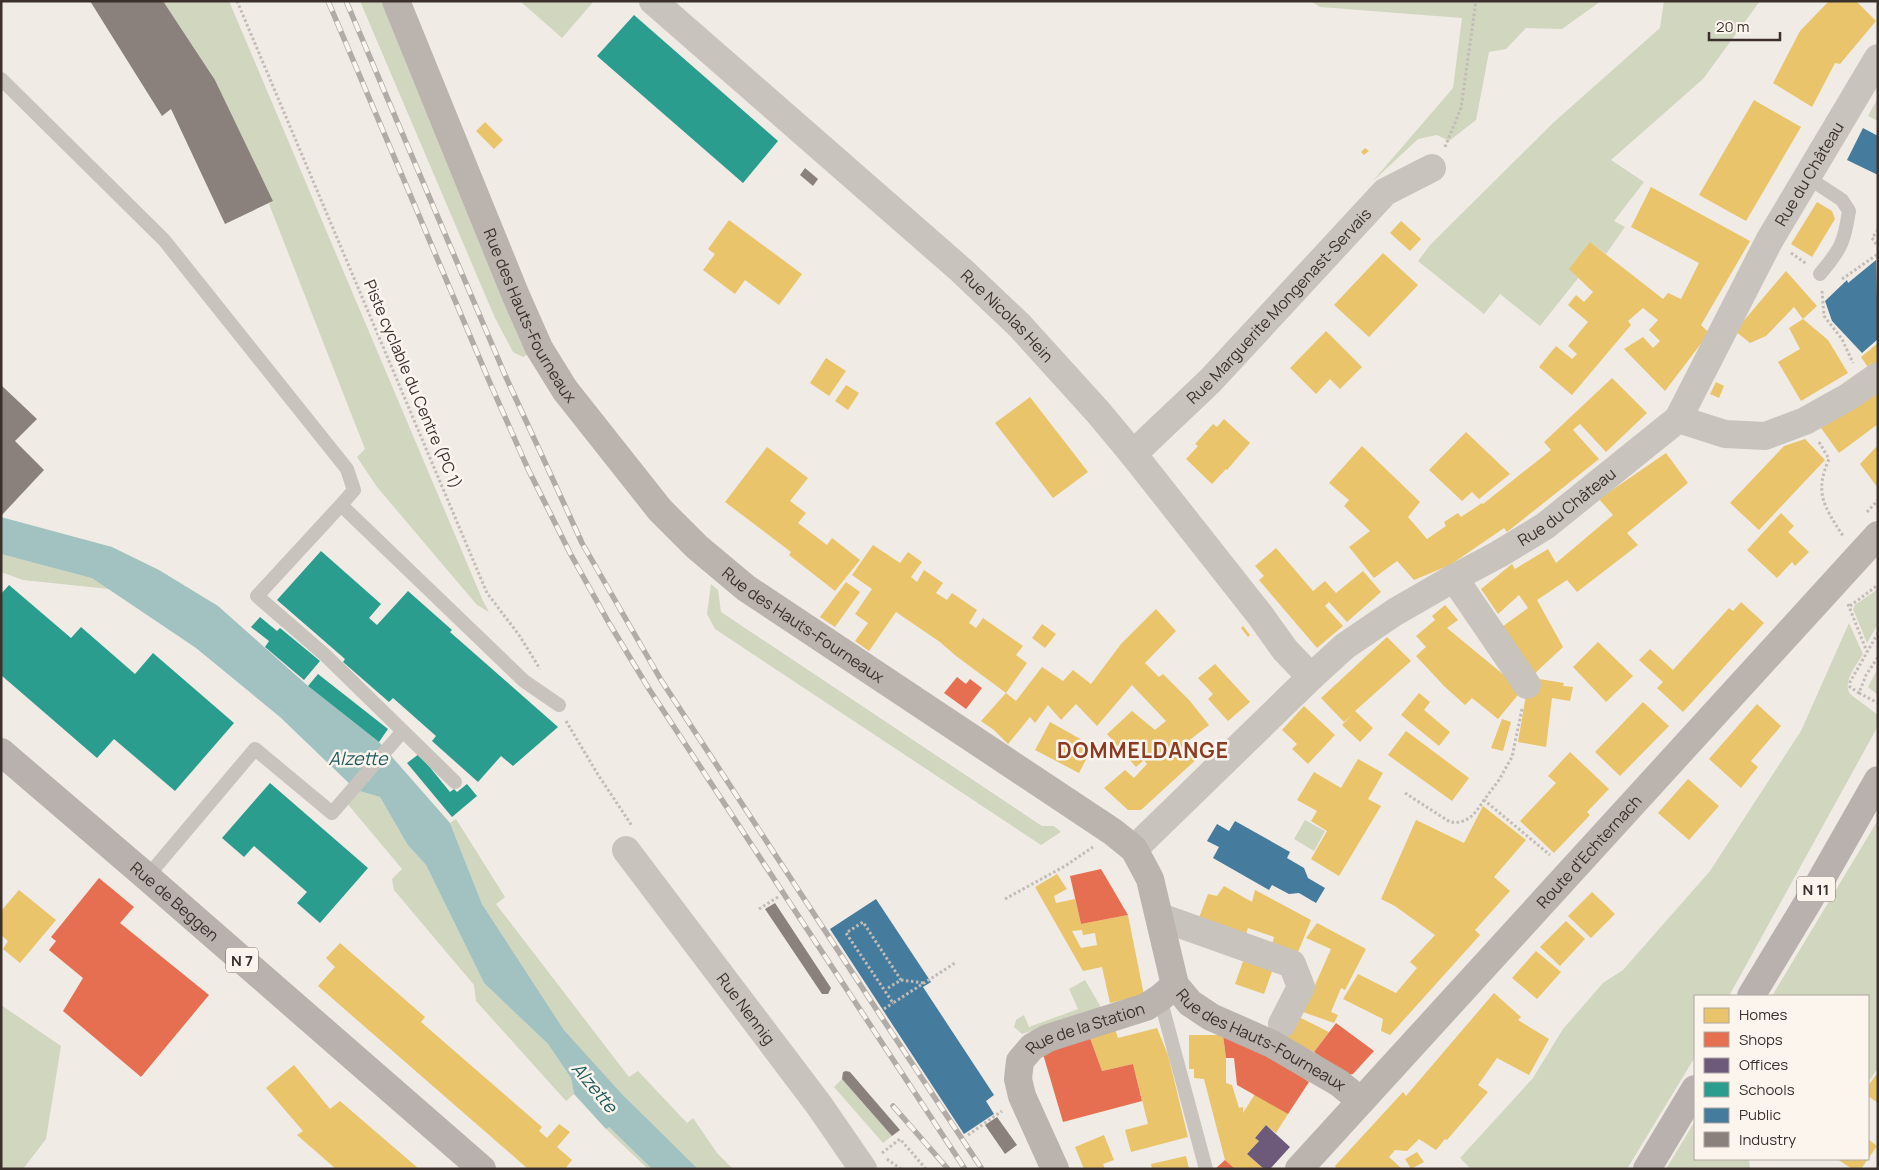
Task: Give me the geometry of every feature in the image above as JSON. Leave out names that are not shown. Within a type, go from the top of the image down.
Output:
[{"type":"main road","name":"Rue de Beggen","points":[[1,752],[147,876],[482,1169]]},
{"type":"main road","name":"N 11","points":[[1752,995],[1817,887],[1878,780]]},
{"type":"main road","points":[[1647,1169],[1694,1091]]},
{"type":"street","name":"Rue des Hauts-Fourneaux","points":[[396,1],[539,348],[565,390],[660,510],[696,547],[746,588],[1113,832],[1134,849],[1150,879],[1160,917],[1168,991],[1211,1016],[1272,1044],[1338,1083],[1361,1101]]},
{"type":"street","name":"Rue Nicolas Hein","points":[[653,1],[961,270],[1019,325],[1098,412],[1133,454],[1260,615],[1285,650],[1311,677]]},
{"type":"street","name":"Rue du Château","points":[[1134,849],[1345,646],[1395,612],[1500,554],[1545,526],[1678,419],[1769,241],[1878,58]]},
{"type":"street","name":"Rue Marguerite Mongenast-Servais","points":[[1133,454],[1210,381],[1385,192],[1432,168]]},
{"type":"street","points":[[1678,419],[1725,434],[1765,436],[1805,421],[1872,381]]},
{"type":"street","name":"Route d'Echternach","points":[[1299,1169],[1878,535]]},
{"type":"street","points":[[1454,578],[1527,685]]},
{"type":"street","name":"Rue Nennig","points":[[626,850],[819,1105],[872,1161]]},
{"type":"street","points":[[1160,917],[1292,964],[1301,987],[1282,1024]]},
{"type":"street","name":"Rue de la Station","points":[[1055,1169],[1022,1096],[1018,1079],[1020,1061],[1032,1047],[1048,1038],[1146,1006],[1168,991]]},
{"type":"lane","points":[[1,79],[164,240],[347,469],[354,490],[257,596],[324,654],[455,782]]},
{"type":"lane","points":[[1806,177],[1842,200],[1849,211],[1846,235],[1838,253],[1820,274]]},
{"type":"lane","points":[[341,505],[524,681],[559,705]]},
{"type":"lane","points":[[147,876],[255,749],[332,813],[403,731]]},
{"type":"lane","points":[[1168,991],[1206,1169]]},
{"type":"path","name":"Piste cyclable du Centre (PC 1)","points":[[238,1],[487,593],[536,661],[572,734],[590,762]]},
{"type":"path","points":[[1432,168],[1449,141],[1461,108],[1476,1]]},
{"type":"path","points":[[1878,230],[1872,238],[1878,246]]},
{"type":"path","points":[[1842,279],[1878,254]]},
{"type":"path","points":[[1820,274],[1824,316],[1842,339],[1855,369],[1872,381]]},
{"type":"path","points":[[1805,421],[1829,458],[1822,474],[1821,490],[1825,507],[1843,537]]},
{"type":"path","points":[[1867,652],[1850,606],[1878,585]]},
{"type":"path","points":[[1878,633],[1850,682],[1850,687],[1878,703]]},
{"type":"path","points":[[1859,692],[1866,675],[1878,657]]},
{"type":"path","points":[[1405,792],[1450,822],[1458,823],[1472,818],[1499,780],[1512,757],[1527,685]]},
{"type":"path","points":[[1484,800],[1570,872]]},
{"type":"path","points":[[1004,898],[1083,855]]},
{"type":"path","points":[[759,909],[778,897]]},
{"type":"path","points":[[893,1003],[846,933],[863,922],[901,980]]},
{"type":"path","points":[[884,1009],[955,963]]},
{"type":"path","points":[[888,988],[901,980],[925,983]]},
{"type":"path","points":[[968,1135],[1022,1096]]},
{"type":"path","points":[[872,1161],[900,1139],[926,1169]]},
{"type":"green space","points":[[163,1],[229,1],[489,612],[477,605],[377,487],[357,457],[365,449],[269,204],[273,201],[215,80]]},
{"type":"green space","points":[[360,1],[396,1],[539,348],[523,357],[513,352],[495,318]]},
{"type":"green space","points":[[520,1],[594,1],[562,38]]},
{"type":"green space","points":[[1311,1],[1601,1],[1562,29],[1526,28],[1506,49],[1489,52],[1476,120],[1449,141],[1437,135],[1418,139],[1372,182],[1453,88],[1462,18],[1320,7]]},
{"type":"green space","points":[[1664,1],[1760,1],[1703,79],[1611,160],[1644,182],[1614,221],[1625,227],[1606,254],[1591,243],[1579,277],[1540,326],[1500,294],[1484,314],[1418,261],[1431,244],[1554,122],[1660,28]]},
{"type":"green space","points":[[1878,98],[1878,121],[1868,116]]},
{"type":"green space","points":[[1,554],[92,577],[109,589],[23,580],[1,572]]},
{"type":"green space","points":[[711,584],[718,590],[721,612],[1042,826],[1054,826],[1061,832],[1041,845],[715,629],[707,614]]},
{"type":"green space","points":[[1878,589],[1878,624],[1867,643],[1853,609],[1855,605]]},
{"type":"green space","points":[[1849,623],[1863,654],[1851,673],[1848,689],[1850,694],[1878,715],[1878,726],[1730,995],[1694,995],[1694,1059],[1627,1169],[1471,1169],[1460,1158],[1533,1078],[1563,1029],[1603,983],[1623,970],[1710,871],[1801,731]]},
{"type":"green space","points":[[1878,668],[1878,695],[1868,687]]},
{"type":"green space","points":[[356,790],[380,797],[407,844],[426,865],[484,983],[548,1044],[571,1078],[574,1094],[566,1101],[476,1001],[474,985],[394,890],[392,879],[402,869],[346,802]]},
{"type":"green space","points":[[456,819],[505,897],[496,904],[629,1077],[638,1071],[687,1123],[693,1118],[717,1153],[733,1169],[698,1169],[621,1093],[564,1030],[482,904],[450,823]]},
{"type":"green space","points":[[1305,820],[1325,831],[1314,851],[1294,839]]},
{"type":"green space","points":[[1878,820],[1878,1068],[1869,1081],[1869,995],[1773,995]]},
{"type":"green space","points":[[1085,980],[1102,1009],[1022,1034],[1014,1027],[1016,1020],[1024,1015],[1029,1027],[1078,1009],[1069,989]]},
{"type":"green space","points":[[1,1005],[61,1046],[46,1139],[23,1169],[1,1169]]},
{"type":"green space","points":[[842,1079],[892,1136],[883,1143],[834,1087]]},
{"type":"green space","points":[[1694,1123],[1694,1160],[1749,1160],[1750,1169],[1666,1169]]},
{"type":"green space","points":[[608,1126],[652,1169],[648,1169],[606,1129]]},
{"type":"water","name":"Alzette","points":[[1,517],[112,547],[159,570],[218,606],[308,686],[379,742],[450,823],[482,904],[564,1030],[621,1093],[698,1169],[652,1169],[609,1127],[606,1129],[574,1094],[571,1078],[548,1044],[484,983],[426,865],[407,844],[380,797],[356,790],[280,717],[196,648],[92,578],[1,554]]},
{"type":"building: Homes","points":[[1829,1],[1856,1],[1876,21],[1840,64],[1835,63],[1812,107],[1773,83],[1800,31]]},
{"type":"building: Homes","points":[[1754,100],[1801,127],[1746,221],[1699,195]]},
{"type":"building: Homes","points":[[485,122],[503,140],[494,149],[476,131]]},
{"type":"building: Homes","points":[[1365,148],[1369,151],[1364,155],[1361,152]]},
{"type":"building: Homes","points":[[1651,187],[1750,241],[1701,325],[1709,333],[1665,391],[1624,349],[1643,337],[1653,348],[1660,341],[1649,330],[1658,320],[1643,308],[1628,321],[1631,325],[1572,395],[1539,367],[1556,346],[1572,359],[1577,354],[1568,346],[1588,322],[1568,305],[1576,295],[1584,302],[1593,292],[1569,269],[1590,242],[1663,299],[1668,293],[1681,299],[1699,263],[1631,227]]},
{"type":"building: Homes","points":[[1817,202],[1832,211],[1835,219],[1812,257],[1791,244]]},
{"type":"building: Homes","points":[[729,220],[802,274],[779,305],[745,280],[735,294],[703,270],[715,254],[708,249]]},
{"type":"building: Homes","points":[[1401,221],[1421,239],[1410,251],[1390,233]]},
{"type":"building: Homes","points":[[1383,253],[1418,285],[1369,337],[1334,305]]},
{"type":"building: Homes","points":[[1786,271],[1817,306],[1803,319],[1794,307],[1766,336],[1750,343],[1735,331]]},
{"type":"building: Homes","points":[[1803,319],[1828,340],[1848,373],[1801,401],[1778,362],[1800,349],[1789,328]]},
{"type":"building: Homes","points":[[1326,331],[1362,367],[1340,389],[1330,379],[1316,394],[1290,368]]},
{"type":"building: Homes","points":[[1878,343],[1878,368],[1872,373],[1861,357]]},
{"type":"building: Homes","points":[[826,358],[846,371],[829,396],[810,383]]},
{"type":"building: Homes","points":[[1612,378],[1647,413],[1606,452],[1580,424],[1576,427],[1573,430],[1599,459],[1507,532],[1504,528],[1450,565],[1414,580],[1397,561],[1374,578],[1349,547],[1370,531],[1344,506],[1349,500],[1329,483],[1362,446],[1420,502],[1408,517],[1427,539],[1446,526],[1444,522],[1458,513],[1461,517],[1483,504],[1551,450],[1544,442]]},
{"type":"building: Homes","points":[[1716,382],[1724,386],[1719,398],[1710,394]]},
{"type":"building: Homes","points":[[846,385],[859,393],[848,410],[835,401]]},
{"type":"building: Homes","points":[[1878,388],[1878,424],[1839,453],[1821,428]]},
{"type":"building: Homes","points":[[1030,397],[1088,472],[1053,498],[995,423]]},
{"type":"building: Homes","points":[[1224,419],[1250,443],[1212,484],[1186,459],[1198,446],[1195,444],[1213,424],[1217,427]]},
{"type":"building: Homes","points":[[1466,432],[1510,474],[1479,499],[1472,492],[1462,501],[1429,470]]},
{"type":"building: Homes","points":[[1805,439],[1825,460],[1759,530],[1730,503],[1784,446]]},
{"type":"building: Homes","points":[[1878,445],[1878,488],[1860,464]]},
{"type":"building: Homes","points":[[767,447],[808,478],[790,501],[806,513],[798,523],[827,545],[832,538],[860,560],[835,591],[789,555],[791,552],[725,502]]},
{"type":"building: Homes","points":[[1666,453],[1688,483],[1627,533],[1638,545],[1577,592],[1567,580],[1537,600],[1563,647],[1532,676],[1499,629],[1528,608],[1519,595],[1498,614],[1481,589],[1512,564],[1515,569],[1548,549],[1556,563],[1613,515],[1599,499]]},
{"type":"building: Homes","points":[[1781,513],[1794,526],[1788,532],[1809,552],[1795,566],[1792,562],[1777,578],[1747,550]]},
{"type":"building: Homes","points":[[873,545],[900,563],[908,552],[922,562],[911,577],[917,582],[924,570],[943,583],[936,593],[947,600],[952,593],[977,610],[969,623],[976,628],[983,618],[1023,646],[1016,655],[1027,663],[1006,693],[940,642],[896,612],[869,651],[855,641],[868,623],[855,614],[872,589],[852,575]]},
{"type":"building: Homes","points":[[1276,548],[1313,591],[1325,581],[1336,593],[1363,571],[1381,592],[1347,622],[1329,602],[1325,606],[1343,626],[1317,648],[1259,580],[1264,576],[1255,566]]},
{"type":"building: Homes","points":[[846,582],[860,592],[835,627],[820,617]]},
{"type":"building: Homes","points":[[1741,602],[1764,623],[1683,712],[1657,688],[1663,682],[1639,660],[1650,649],[1673,670],[1729,608],[1733,611]]},
{"type":"building: Homes","points":[[1445,605],[1458,620],[1447,628],[1522,690],[1498,719],[1472,698],[1465,705],[1416,656],[1426,647],[1416,636],[1435,620],[1432,616]]},
{"type":"building: Homes","points":[[1156,609],[1176,631],[1145,663],[1159,677],[1163,674],[1190,701],[1209,725],[1187,742],[1200,756],[1141,810],[1128,810],[1104,788],[1125,770],[1134,778],[1147,764],[1144,760],[1136,767],[1107,734],[1132,711],[1155,730],[1166,721],[1132,685],[1097,726],[1076,704],[1061,720],[1048,705],[1035,723],[1030,717],[1008,744],[994,730],[981,721],[1006,693],[1016,701],[1042,667],[1063,681],[1073,670],[1091,684],[1121,644]]},
{"type":"building: Homes","points":[[1042,624],[1056,634],[1045,648],[1032,638]]},
{"type":"building: Homes","points":[[1243,626],[1250,635],[1248,637],[1241,628]]},
{"type":"building: Homes","points":[[1387,637],[1411,661],[1355,711],[1373,728],[1360,742],[1342,725],[1352,715],[1344,722],[1321,698]]},
{"type":"building: Homes","points":[[1598,642],[1633,676],[1606,702],[1573,667]]},
{"type":"building: Homes","points":[[1215,664],[1250,702],[1228,721],[1208,699],[1213,694],[1198,678]]},
{"type":"building: Homes","points":[[1533,678],[1564,683],[1563,686],[1573,687],[1570,701],[1552,698],[1546,747],[1518,742],[1526,695]]},
{"type":"building: Homes","points":[[1419,693],[1430,702],[1424,710],[1450,732],[1439,746],[1401,715]]},
{"type":"building: Homes","points":[[1643,702],[1669,726],[1620,776],[1595,752]]},
{"type":"building: Homes","points":[[1757,704],[1781,726],[1751,761],[1758,767],[1741,788],[1709,759]]},
{"type":"building: Homes","points":[[1304,706],[1335,735],[1308,764],[1292,749],[1297,744],[1282,730]]},
{"type":"building: Homes","points":[[1502,719],[1511,722],[1503,751],[1491,748]]},
{"type":"building: Homes","points":[[1050,722],[1093,746],[1079,773],[1035,750]]},
{"type":"building: Homes","points":[[1406,731],[1469,778],[1452,801],[1388,755]]},
{"type":"building: Homes","points":[[1570,752],[1609,789],[1587,812],[1590,815],[1554,853],[1520,821],[1556,783],[1548,776]]},
{"type":"building: Homes","points":[[1358,759],[1383,773],[1368,799],[1381,806],[1339,876],[1311,859],[1327,831],[1311,821],[1317,811],[1297,800],[1314,772],[1341,788]]},
{"type":"building: Homes","points":[[1688,779],[1719,806],[1689,840],[1658,813]]},
{"type":"building: Homes","points":[[1483,806],[1526,840],[1494,877],[1510,891],[1475,930],[1480,935],[1390,1035],[1381,1031],[1383,1019],[1343,999],[1358,974],[1396,993],[1417,968],[1410,962],[1435,935],[1395,906],[1381,899],[1416,820],[1464,843]]},
{"type":"building: Homes","points":[[1057,874],[1067,889],[1054,896],[1056,903],[1075,899],[1081,924],[1128,915],[1144,995],[1110,1003],[1102,967],[1083,971],[1035,887]],"holes":[[[1082,930],[1083,935],[1095,933],[1097,945],[1081,948],[1072,931]]]},
{"type":"building: Homes","points":[[1224,886],[1252,902],[1255,890],[1311,920],[1296,957],[1271,949],[1274,937],[1248,928],[1244,939],[1197,923],[1208,894],[1217,896]]},
{"type":"building: Homes","points":[[19,890],[56,920],[20,963],[3,949],[8,941],[1,935],[1,911]]},
{"type":"building: Homes","points":[[1592,892],[1615,914],[1591,938],[1568,916]]},
{"type":"building: Homes","points":[[1566,921],[1585,939],[1560,966],[1540,947]]},
{"type":"building: Homes","points":[[1317,923],[1366,949],[1345,990],[1341,988],[1331,1012],[1338,1015],[1334,1023],[1303,1012],[1331,949],[1306,938]]},
{"type":"building: Homes","points":[[340,943],[425,1017],[421,1022],[542,1127],[539,1131],[547,1138],[559,1124],[570,1132],[557,1147],[572,1160],[565,1169],[528,1169],[318,986],[335,967],[326,958]]},
{"type":"building: Homes","points":[[1536,951],[1561,972],[1537,999],[1512,978]]},
{"type":"building: Homes","points":[[1246,953],[1275,963],[1264,994],[1235,984]]},
{"type":"building: Homes","points":[[1494,993],[1521,1017],[1518,1020],[1549,1039],[1529,1075],[1497,1058],[1478,1085],[1488,1092],[1447,1140],[1445,1139],[1436,1150],[1419,1139],[1407,1151],[1395,1150],[1389,1157],[1402,1169],[1337,1169],[1335,1166],[1403,1092],[1406,1096]]},
{"type":"building: Homes","points":[[1295,1015],[1329,1032],[1314,1052],[1284,1038]]},
{"type":"building: Homes","points":[[1157,1028],[1168,1055],[1188,1137],[1131,1152],[1125,1130],[1148,1124],[1133,1064],[1102,1071],[1090,1038],[1115,1029],[1118,1038]]},
{"type":"building: Homes","points":[[1189,1035],[1223,1035],[1226,1058],[1226,1083],[1232,1085],[1239,1108],[1243,1107],[1243,1113],[1255,1094],[1288,1114],[1276,1133],[1266,1125],[1255,1138],[1259,1141],[1247,1154],[1264,1169],[1235,1169],[1225,1160],[1204,1079],[1194,1078],[1194,1069],[1189,1069]]},
{"type":"building: Homes","points":[[294,1065],[330,1109],[340,1101],[419,1169],[336,1169],[297,1135],[303,1131],[266,1088]]},
{"type":"building: Homes","points":[[1878,1072],[1878,1103],[1869,1097],[1869,1085]]},
{"type":"building: Homes","points":[[1104,1135],[1114,1160],[1103,1164],[1105,1169],[1084,1169],[1075,1147]]},
{"type":"building: Homes","points":[[1869,1140],[1877,1146],[1869,1158]]},
{"type":"building: Homes","points":[[1417,1152],[1424,1162],[1411,1169],[1405,1159]]},
{"type":"building: Homes","points":[[1186,1156],[1189,1169],[1152,1169],[1151,1164]]},
{"type":"building: Homes","points":[[1838,1160],[1867,1160],[1861,1169],[1852,1169]]},
{"type":"building: Shops","points":[[957,677],[966,684],[970,679],[982,688],[966,709],[944,693]]},
{"type":"building: Shops","points":[[1101,869],[1128,915],[1081,924],[1070,876]]},
{"type":"building: Shops","points":[[99,878],[134,907],[120,923],[209,995],[141,1077],[63,1011],[83,978],[49,950],[56,941],[51,937]]},
{"type":"building: Shops","points":[[1336,1023],[1374,1051],[1353,1074],[1347,1075],[1314,1052]]},
{"type":"building: Shops","points":[[1223,1035],[1244,1037],[1309,1082],[1288,1114],[1237,1085],[1234,1058],[1226,1058]]},
{"type":"building: Shops","points":[[1090,1038],[1102,1071],[1133,1064],[1142,1101],[1063,1122],[1043,1054]]},
{"type":"building: Shops","points":[[1225,1160],[1235,1169],[1215,1169]]},
{"type":"building: Offices","points":[[1266,1125],[1290,1147],[1270,1169],[1264,1169],[1247,1154],[1259,1141],[1255,1138]]},
{"type":"building: Schools","points":[[634,15],[778,141],[743,183],[597,56]]},
{"type":"building: Schools","points":[[321,551],[381,604],[369,618],[377,625],[408,591],[452,630],[450,632],[558,727],[513,766],[501,756],[478,782],[432,741],[436,736],[393,698],[389,702],[343,662],[345,659],[277,600]]},
{"type":"building: Schools","points":[[9,585],[71,638],[81,627],[135,674],[153,653],[234,723],[175,791],[114,739],[97,758],[1,675],[1,594]]},
{"type":"building: Schools","points":[[260,617],[277,631],[280,628],[320,661],[304,680],[265,647],[269,641],[251,627]]},
{"type":"building: Schools","points":[[318,674],[388,729],[379,742],[308,686]]},
{"type":"building: Schools","points":[[419,754],[450,792],[454,789],[457,792],[467,784],[477,796],[452,817],[407,763]]},
{"type":"building: Schools","points":[[270,783],[368,868],[320,923],[297,903],[307,892],[254,846],[244,857],[222,838]]},
{"type":"building: Public","points":[[1863,128],[1878,136],[1878,175],[1847,160]]},
{"type":"building: Public","points":[[1876,260],[1878,339],[1862,353],[1832,321],[1825,301],[1847,280],[1848,283]]},
{"type":"building: Public","points":[[1235,821],[1290,852],[1287,858],[1304,868],[1308,878],[1325,888],[1316,903],[1299,893],[1289,894],[1272,885],[1269,890],[1213,858],[1219,847],[1207,841],[1217,824],[1229,831]]},
{"type":"building: Public","points":[[876,899],[931,982],[923,987],[994,1095],[986,1101],[994,1114],[964,1134],[830,929]]},
{"type":"building: Industry","points":[[90,1],[163,1],[215,80],[273,201],[225,224],[171,109],[162,116]]},
{"type":"building: Industry","points":[[805,168],[818,179],[813,186],[800,175]]},
{"type":"building: Industry","points":[[1,385],[37,419],[15,441],[44,470],[1,516]]},
{"type":"building: Industry","points":[[775,903],[831,988],[828,994],[822,994],[765,909]]},
{"type":"building: Industry","points":[[843,1072],[850,1072],[900,1130],[892,1136],[842,1079]]},
{"type":"building: Industry","points":[[997,1117],[1017,1145],[1005,1154],[985,1125]]},
{"type":"railway","points":[[328,1],[490,383],[528,469],[570,553],[649,689],[965,1169]]},
{"type":"railway","points":[[346,1],[505,375],[582,543],[661,680],[982,1169]]},
{"type":"railway","points":[[893,1106],[948,1169]]},
{"type":"district","name":"DOMMELDANGE","points":[[1143,750]]}]
